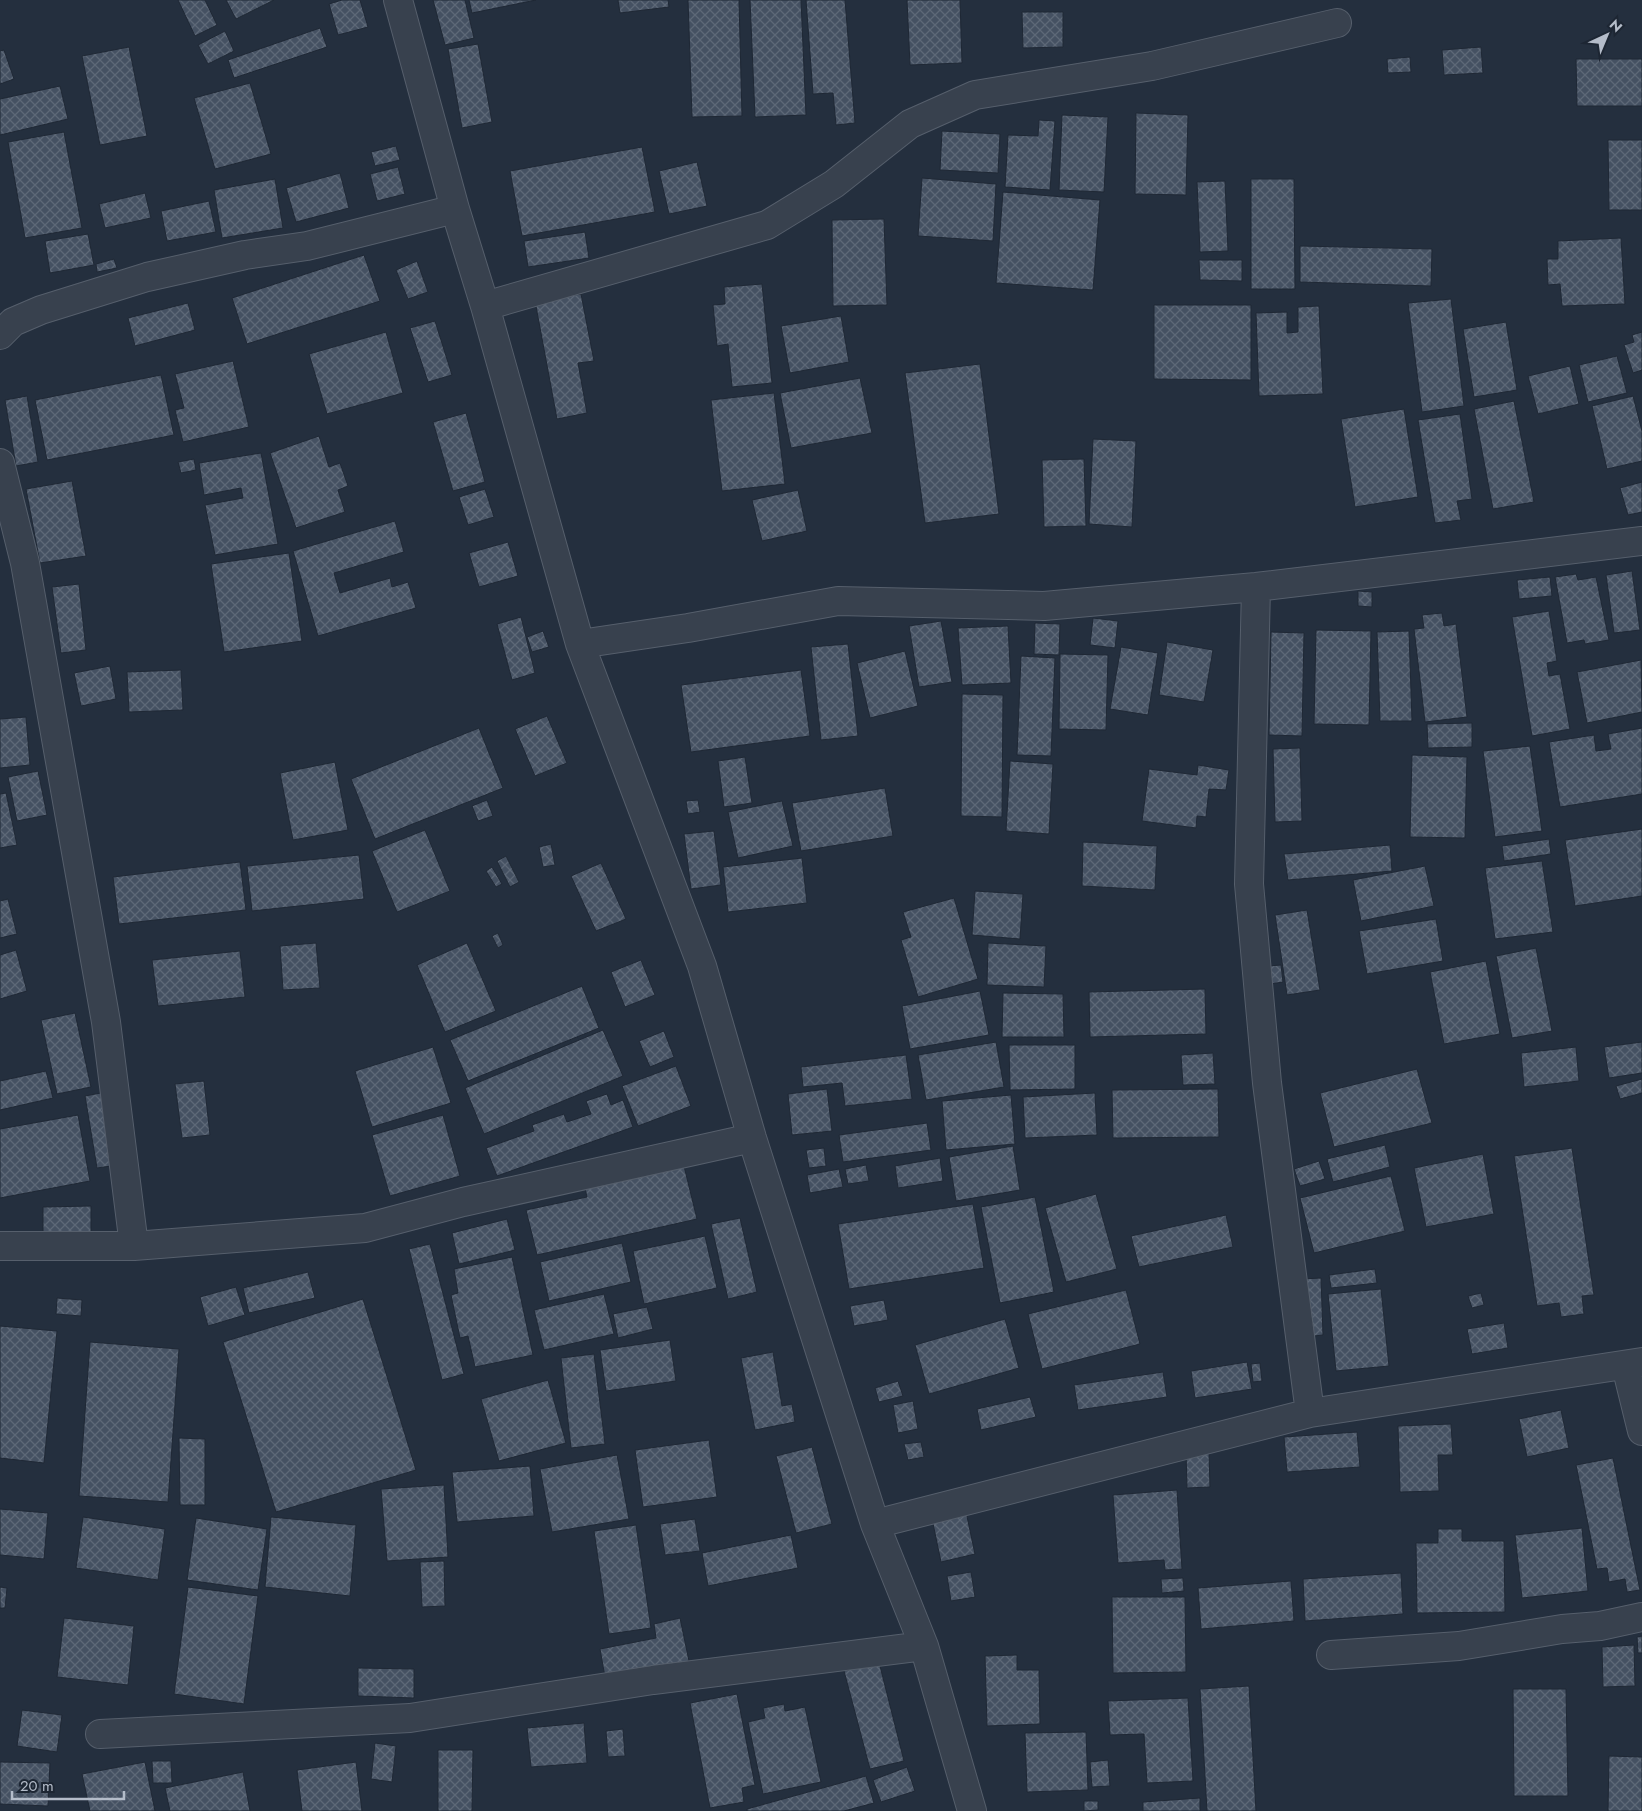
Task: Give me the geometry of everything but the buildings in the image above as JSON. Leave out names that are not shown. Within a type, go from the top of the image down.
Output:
[{"type":"street","points":[[398,0],[455,209],[485,306],[580,644],[702,966],[752,1138],[875,1524],[924,1646],[972,1811]]},
{"type":"street","points":[[485,306],[767,225],[834,184],[910,124],[975,95],[1152,66],[1337,23]]},
{"type":"street","points":[[0,335],[13,322],[41,310],[148,277],[245,255],[307,246],[455,209]]},
{"type":"street","points":[[0,463],[25,563],[106,1022],[134,1246]]},
{"type":"street","points":[[580,644],[688,628],[838,601],[1044,606],[1256,587],[1642,541]]},
{"type":"street","points":[[1256,587],[1249,884],[1267,1083],[1310,1414]]},
{"type":"street","points":[[0,1246],[134,1246],[365,1228],[464,1202],[752,1138]]},
{"type":"street","points":[[875,1524],[1310,1414],[1634,1364],[1642,1431]]},
{"type":"street","points":[[1331,1655],[1459,1646],[1562,1629],[1600,1626],[1642,1617]]},
{"type":"street","points":[[100,1734],[410,1718],[653,1680],[924,1646]]}]
